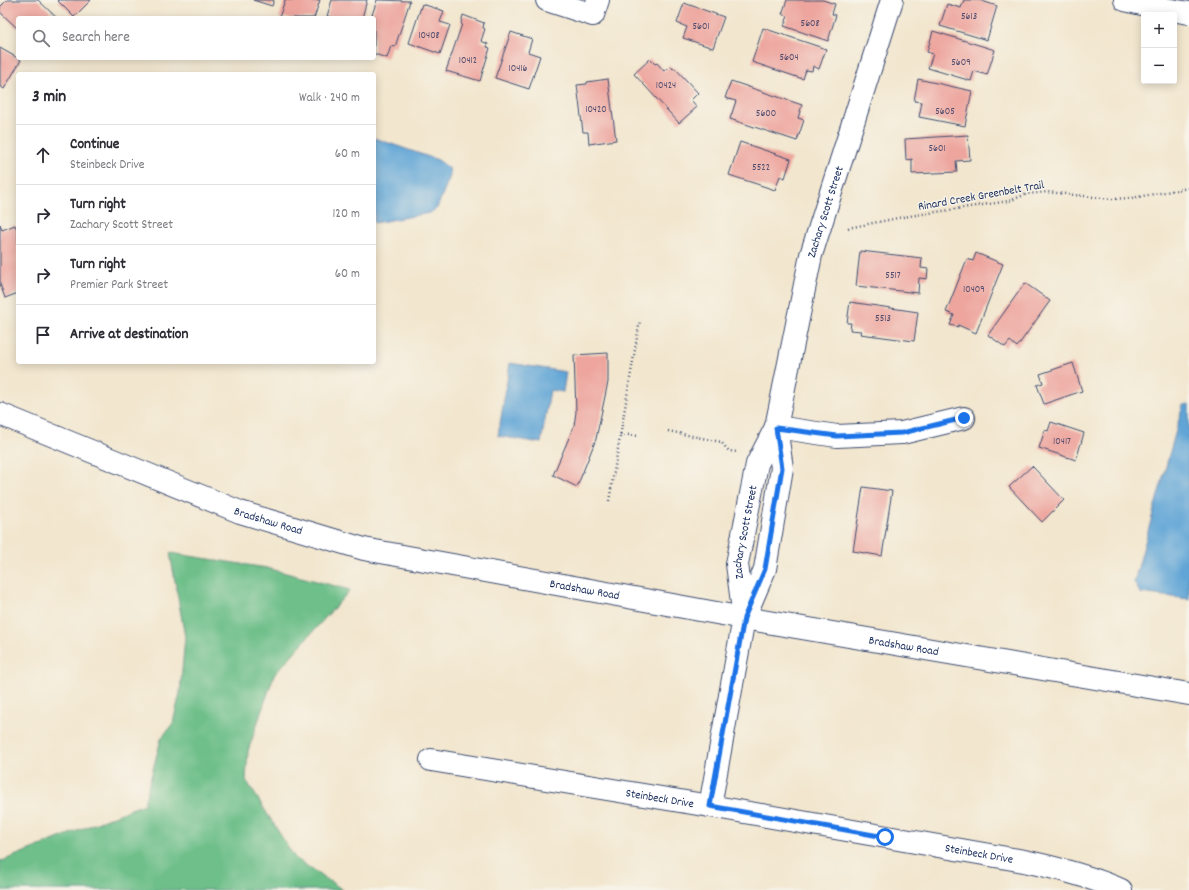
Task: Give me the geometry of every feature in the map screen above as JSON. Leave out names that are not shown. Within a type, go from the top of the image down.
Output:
[{"type":"street","points":[[547,0],[596,7]]},
{"type":"street","name":"Zachary Scott Street","points":[[710,806],[744,618],[737,564],[757,464],[776,428],[811,255],[892,0]]},
{"type":"street","points":[[1125,0],[1189,13]]},
{"type":"street","name":"Bradshaw Road","points":[[0,414],[240,512],[364,549],[744,618],[1189,694]]},
{"type":"street","points":[[776,428],[837,436],[866,435],[902,433],[964,418]]},
{"type":"street","name":"Steinbeck Drive","points":[[431,760],[710,806],[1024,861],[1069,871],[1095,879],[1121,890]]},
{"type":"path","name":"Rinard Creek Greenbelt Trail","points":[[848,228],[903,217],[1009,201],[1027,194],[1047,192],[1118,199],[1189,188]]},
{"type":"path","points":[[609,501],[640,320]]},
{"type":"path","points":[[668,431],[721,442],[728,451],[738,452]]},
{"type":"path","points":[[620,434],[639,436]]},
{"type":"green space","points":[[170,553],[267,568],[350,590],[274,675],[248,751],[246,780],[295,858],[343,890],[0,890],[0,860],[2,861],[144,804],[161,739],[173,723],[180,693],[185,637]]},
{"type":"water","points":[[376,139],[438,160],[449,168],[450,176],[437,208],[430,213],[376,223]]},
{"type":"water","points":[[510,363],[566,372],[563,392],[550,390],[541,443],[498,436]]},
{"type":"water","points":[[1189,404],[1189,599],[1140,593],[1134,582],[1183,405]]},
{"type":"building","points":[[7,0],[38,0],[55,16],[16,16],[16,27],[0,12],[0,7]]},
{"type":"building","points":[[57,0],[91,0],[75,16],[73,16]]},
{"type":"building","points":[[253,0],[274,0],[272,6]]},
{"type":"building","points":[[285,0],[320,0],[315,16],[280,16]]},
{"type":"building","points":[[332,0],[367,0],[363,16],[327,16]]},
{"type":"building","points":[[377,0],[410,1],[395,47],[391,46],[387,58],[376,55],[376,16],[372,16]]},
{"type":"building","points":[[787,0],[823,0],[835,4],[832,14],[836,15],[828,41],[784,26],[788,16],[782,14]]},
{"type":"building","points":[[964,0],[979,0],[997,6],[987,40],[940,26],[947,4],[961,8]]},
{"type":"building","points":[[684,3],[724,17],[713,48],[683,38],[687,27],[677,23]]},
{"type":"building","points":[[422,4],[444,11],[440,22],[450,25],[440,54],[409,43]]},
{"type":"building","points":[[463,15],[484,23],[483,28],[485,29],[481,41],[488,44],[487,47],[490,48],[480,81],[446,71],[462,24]]},
{"type":"building","points":[[763,28],[826,49],[819,69],[813,66],[812,71],[806,70],[803,79],[752,62]]},
{"type":"building","points":[[933,31],[995,50],[987,75],[974,71],[971,81],[928,68],[933,54],[927,52]]},
{"type":"building","points":[[511,32],[532,39],[528,52],[540,56],[529,89],[495,78]]},
{"type":"building","points":[[0,48],[16,57],[16,60],[21,60],[4,89],[0,86]]},
{"type":"building","points":[[650,59],[655,64],[657,63],[664,71],[670,65],[673,69],[675,68],[698,93],[691,100],[697,107],[679,123],[634,74]]},
{"type":"building","points":[[608,79],[616,140],[589,144],[588,132],[583,132],[577,85]]},
{"type":"building","points":[[918,79],[972,91],[965,126],[919,117],[922,102],[914,101]]},
{"type":"building","points":[[731,81],[802,105],[798,118],[804,120],[797,141],[730,119],[736,101],[725,98]]},
{"type":"building","points":[[968,135],[970,160],[956,161],[957,172],[912,174],[912,159],[906,160],[905,139]]},
{"type":"building","points":[[740,142],[791,159],[785,178],[780,176],[775,190],[729,175]]},
{"type":"building","points":[[0,224],[2,230],[15,225],[16,294],[5,298],[0,284]]},
{"type":"building","points":[[860,251],[922,258],[921,268],[928,269],[927,279],[919,278],[918,293],[856,286]]},
{"type":"building","points":[[976,253],[1003,264],[976,333],[958,325],[958,327],[950,325],[954,315],[946,312],[967,259],[973,261]]},
{"type":"building","points":[[1025,283],[1050,301],[1017,347],[1010,341],[1005,347],[988,335]]},
{"type":"building","points":[[850,302],[918,312],[914,341],[860,334],[861,331],[850,330],[851,323],[847,323]]},
{"type":"building","points":[[608,353],[608,382],[596,439],[577,487],[553,475],[574,426],[576,412],[574,355]]},
{"type":"building","points":[[1073,363],[1082,391],[1044,404],[1037,385],[1043,383],[1040,374]]},
{"type":"building","points":[[1051,422],[1084,433],[1076,460],[1039,448],[1045,430],[1048,431]]},
{"type":"building","points":[[1032,466],[1064,500],[1042,522],[1009,487]]},
{"type":"building","points":[[863,487],[892,491],[882,556],[853,551]]},
{"type":"route","points":[[885,837],[710,806],[744,618],[765,569],[782,468],[776,428],[837,436],[902,433],[964,418]]}]
